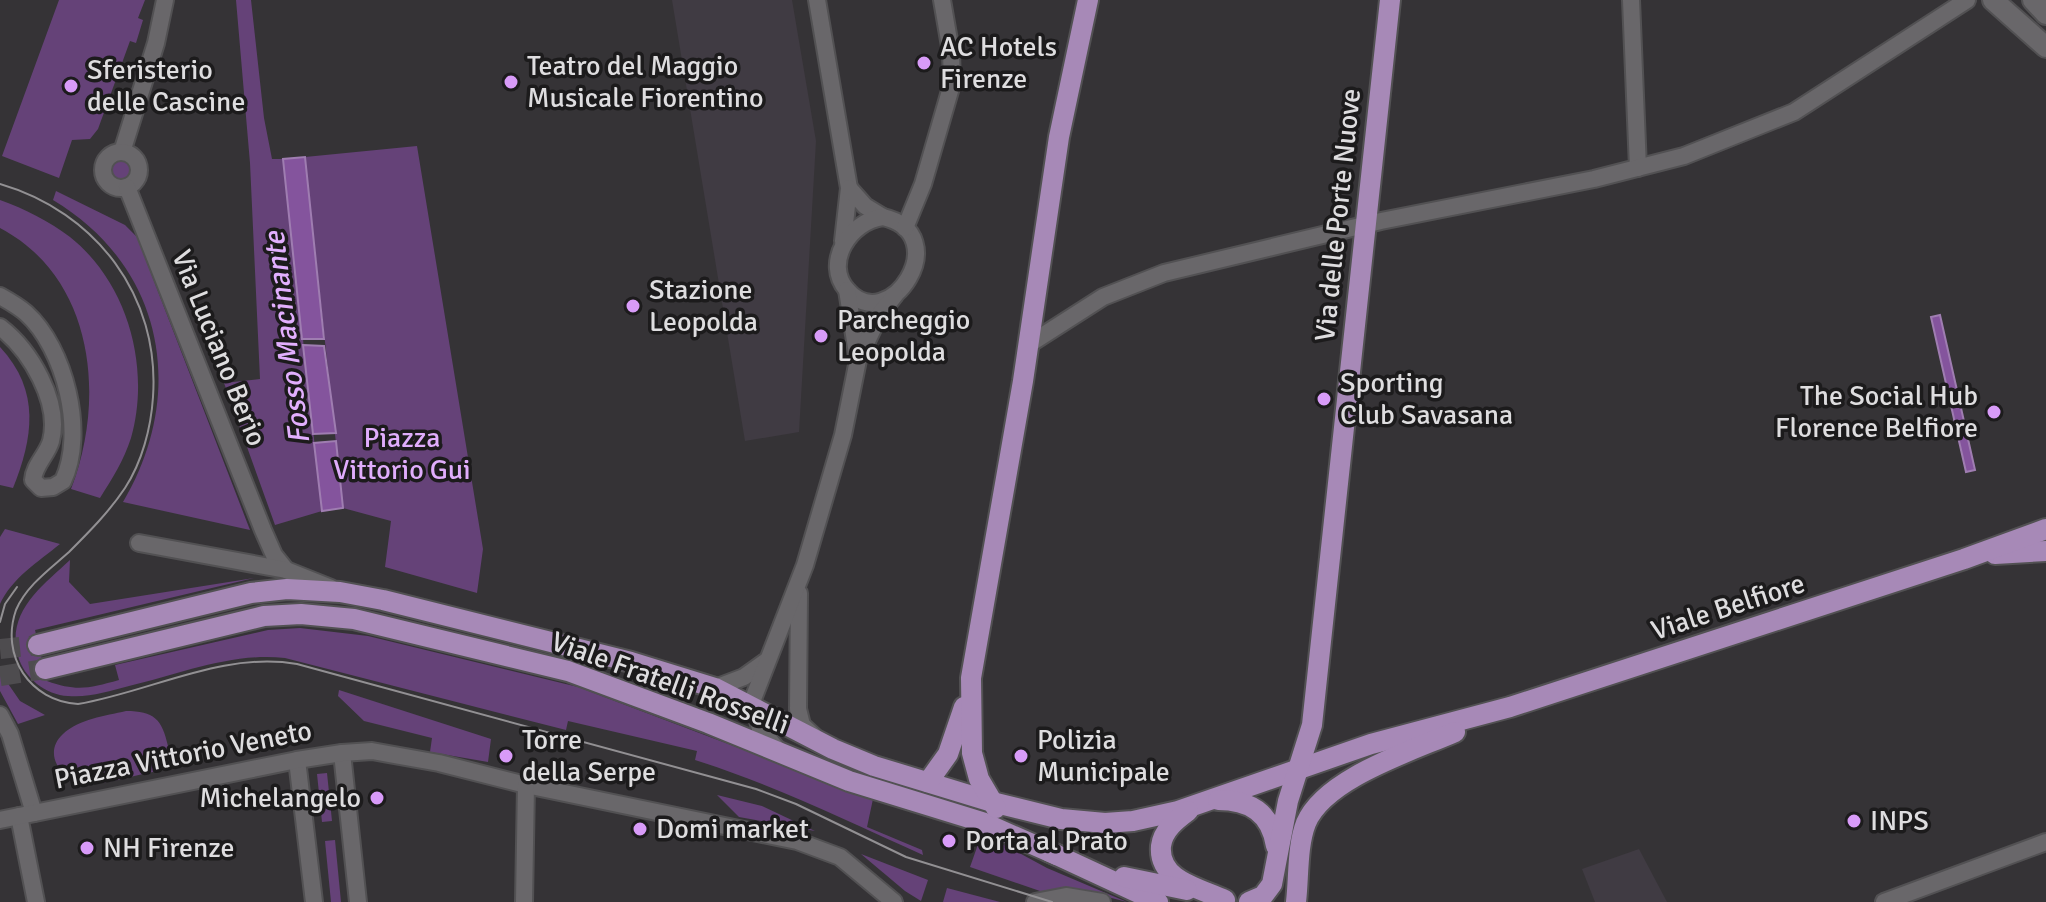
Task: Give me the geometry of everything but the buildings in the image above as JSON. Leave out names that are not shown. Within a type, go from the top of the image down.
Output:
[{"type":"main road","points":[[928,782],[948,754],[970,686],[1028,345],[1059,137],[1088,0]]},
{"type":"main road","name":"Via delle Porte Nuove","points":[[1274,874],[1288,801],[1312,725],[1390,0]]},
{"type":"main road","name":"Viale Belfiore","points":[[1206,802],[1371,744],[1510,707],[1964,559],[2046,529]]},
{"type":"main road","name":"Viale Belfiore","points":[[1964,559],[2046,551]]},
{"type":"main road","points":[[38,645],[251,593],[287,589],[340,592]]},
{"type":"main road","name":"Viale Fratelli Rosselli","points":[[340,592],[396,603],[631,662],[715,688],[850,757],[992,802],[1061,819],[1095,823],[1143,819],[1206,802]]},
{"type":"main road","name":"Viale Fratelli Rosselli","points":[[45,669],[264,616],[328,616],[398,628],[582,676],[849,781],[982,822],[1057,855]]},
{"type":"main road","points":[[970,686],[970,735],[979,779],[992,802],[1015,829],[1041,848],[1158,902]]},
{"type":"main road","name":"Viale Belfiore","points":[[1296,902],[1303,833],[1309,817],[1329,795],[1352,777],[1510,707]]},
{"type":"main road","points":[[1230,901],[1179,879],[1168,872],[1162,862],[1161,844],[1167,830],[1206,802],[1241,802],[1262,813],[1270,824],[1276,845],[1274,902]]},
{"type":"main road","points":[[1078,865],[1230,901]]},
{"type":"main road","points":[[1249,902],[1266,894],[1274,874]]},
{"type":"street","points":[[122,152],[133,157],[139,167],[137,179],[127,187],[115,187],[104,174],[108,159],[122,152],[156,43],[165,0]]},
{"type":"street","points":[[817,0],[849,188],[840,271],[847,290],[858,360]]},
{"type":"street","points":[[905,228],[923,184],[952,84],[951,52],[942,0]]},
{"type":"street","points":[[1631,0],[1638,168]]},
{"type":"street","points":[[1028,345],[1103,297],[1164,273],[1684,156],[1794,112],[1967,0]]},
{"type":"street","points":[[1993,0],[2010,0]]},
{"type":"street","points":[[1993,0],[2046,47]]},
{"type":"street","points":[[2033,0],[2046,14]]},
{"type":"street","name":"Via Luciano Berio","points":[[127,187],[263,530],[274,555],[286,570]]},
{"type":"street","points":[[787,756],[763,734],[753,699],[799,583],[843,435],[858,360],[875,322],[909,279],[915,263],[914,245],[905,228],[865,206],[849,188]]},
{"type":"street","points":[[843,247],[849,234],[862,222],[883,217]]},
{"type":"street","points":[[847,290],[868,302],[880,302],[895,295]]},
{"type":"street","points":[[0,296],[27,313],[35,323],[57,362],[69,394],[73,450],[63,481],[53,487],[41,488],[33,480],[52,439],[47,396],[24,348],[0,327]]},
{"type":"street","points":[[139,543],[286,570],[340,592]]},
{"type":"street","points":[[799,583],[798,709],[802,725],[822,743]]},
{"type":"street","points":[[715,688],[744,677],[766,661]]},
{"type":"street","name":"Piazza Vittorio Veneto","points":[[0,715],[10,734],[27,815]]},
{"type":"street","points":[[358,902],[342,753],[372,751],[797,841],[829,852],[855,868],[894,902]]},
{"type":"street","name":"Piazza Vittorio Veneto","points":[[0,820],[342,753]]},
{"type":"street","points":[[297,760],[314,902]]},
{"type":"street","points":[[524,902],[526,785]]},
{"type":"street","points":[[27,815],[36,902]]},
{"type":"street","points":[[1884,902],[2046,842]]},
{"type":"street","points":[[1035,902],[1066,896],[1102,902]]},
{"type":"shaded area","points":[[672,0],[792,0],[816,141],[799,432],[745,441]]},
{"type":"shaded area","points":[[305,157],[324,339],[302,339],[283,159]]},
{"type":"shaded area","points":[[1940,315],[1975,470],[1966,472],[1931,317]]},
{"type":"shaded area","points":[[303,345],[324,346],[336,433],[313,434]]},
{"type":"shaded area","points":[[336,441],[343,508],[322,511],[314,443]]},
{"type":"shaded area","points":[[1639,849],[1667,902],[1595,902],[1582,869]]},
{"type":"green space","name":"Sferisterio delle Cascine","points":[[59,0],[145,0],[138,18],[143,20],[136,43],[130,41],[98,129],[90,139],[72,140],[59,178],[2,156]]},
{"type":"green space","points":[[236,0],[251,0],[264,118],[272,159],[283,159],[322,511],[275,525],[224,383],[260,379],[250,163]]},
{"type":"green space","name":"Piazza Vittorio Gui","points":[[417,146],[483,549],[477,593],[385,567],[391,521],[343,508],[305,157]]},
{"type":"green space","points":[[121,155],[127,156],[135,164],[135,176],[127,184],[121,185],[115,184],[107,176],[106,170],[107,164],[115,156]]},
{"type":"green space","points":[[56,191],[125,225],[137,237],[250,530],[123,502],[143,461],[155,419],[159,377],[154,336],[141,297],[120,260],[91,228],[53,200]]},
{"type":"green space","points":[[0,200],[54,226],[90,256],[107,278],[130,328],[136,356],[136,411],[125,454],[100,498],[71,489],[82,454],[88,417],[89,380],[84,344],[73,309],[56,277],[32,250],[0,228]]},
{"type":"green space","points":[[0,347],[22,381],[29,415],[25,451],[13,488],[0,485]]},
{"type":"green space","points":[[5,529],[60,544],[18,578],[0,604],[0,537]]},
{"type":"green space","points":[[70,560],[69,582],[90,604],[254,578],[35,630],[47,681],[75,688],[100,685],[119,680],[115,665],[268,630],[300,628],[368,636],[578,687],[873,799],[867,827],[922,850],[923,855],[782,792],[695,760],[697,751],[568,721],[566,730],[285,658],[226,661],[91,695],[60,695],[44,689],[25,671],[18,656],[17,626],[29,602]]},
{"type":"green space","points":[[0,672],[20,701],[45,715],[18,724],[0,691]]},
{"type":"green space","points":[[339,690],[491,739],[488,762],[430,752],[432,738],[364,721],[338,696]]},
{"type":"green space","points":[[126,711],[150,715],[163,729],[168,746],[157,771],[90,784],[72,780],[64,774],[58,767],[54,751],[63,734],[84,721]]},
{"type":"green space","points":[[327,773],[332,821],[322,822],[317,774]]},
{"type":"green space","points":[[717,795],[762,806],[815,831],[739,817]]},
{"type":"green space","points":[[982,833],[1047,868],[1127,902],[1081,890],[1040,891],[970,867]]},
{"type":"green space","points":[[335,840],[341,902],[331,902],[325,841]]},
{"type":"green space","points":[[861,854],[928,880],[921,901],[905,891]]},
{"type":"green space","points":[[947,888],[1000,902],[943,902]]},
{"type":"tunnel","points":[[0,649],[38,645]]},
{"type":"tunnel","points":[[0,676],[45,669]]},
{"type":"tram line","points":[[0,184],[34,197],[65,215],[92,237],[115,263],[133,293],[146,325],[152,360],[150,421],[145,444],[131,478],[106,514],[32,586],[16,610],[12,627],[16,659],[23,673],[46,695],[78,704],[241,663],[269,661],[297,664],[756,789],[796,804],[906,857],[1052,902]]},
{"type":"tram line","points":[[0,622],[5,604],[17,587]]},
{"type":"place","name":"AC Hotels Firenze","points":[[924,63]]},
{"type":"place","name":"Teatro del Maggio Musicale Fiorentino","points":[[511,82]]},
{"type":"place","name":"Sferisterio delle Cascine","points":[[71,86]]},
{"type":"place","name":"Stazione Leopolda","points":[[633,306]]},
{"type":"place","name":"Parcheggio Leopolda","points":[[821,336]]},
{"type":"place","name":"Sporting Club Savasana","points":[[1324,399]]},
{"type":"place","name":"The Social Hub Florence Belfiore","points":[[1994,412]]},
{"type":"place","name":"Torre della Serpe","points":[[506,756]]},
{"type":"place","name":"Polizia Municipale","points":[[1021,756]]},
{"type":"place","name":"Michelangelo","points":[[377,798]]},
{"type":"place","name":"INPS","points":[[1854,821]]},
{"type":"place","name":"Domi market","points":[[640,829]]},
{"type":"place","name":"Porta al Prato","points":[[949,841]]},
{"type":"place","name":"NH Firenze","points":[[87,848]]},
{"type":"water label","name":"Fosso Macinante","points":[[287,338]]}]
